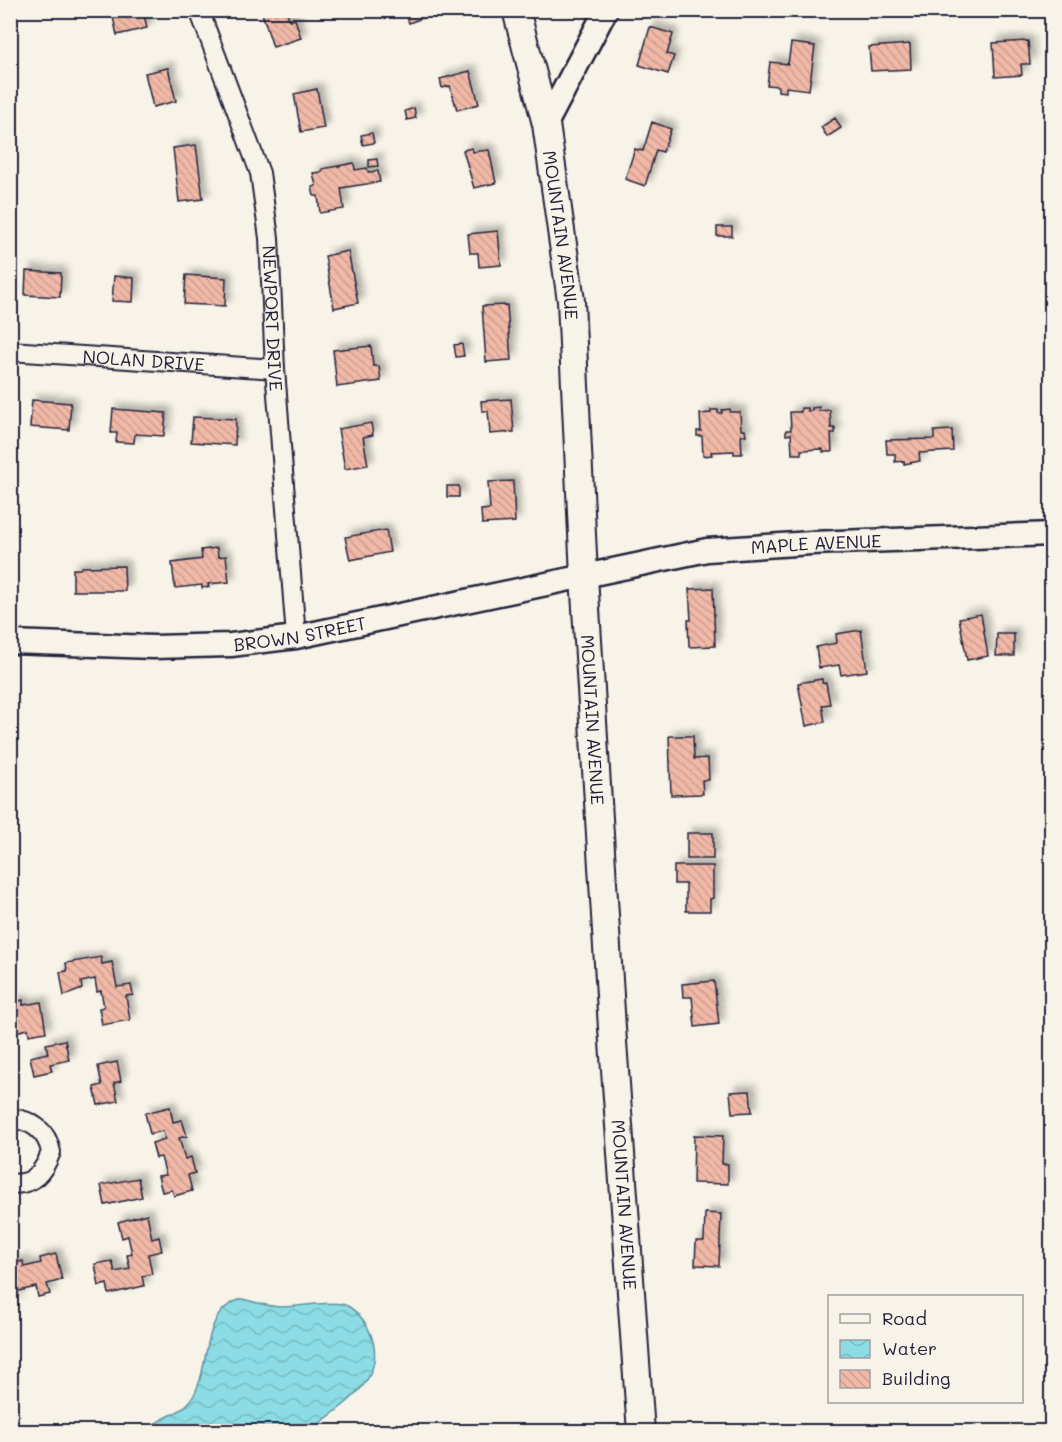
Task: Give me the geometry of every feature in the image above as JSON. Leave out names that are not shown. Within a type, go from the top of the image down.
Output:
[{"type":"main road","name":"MOUNTAIN AVENUE","points":[[516,10],[546,124],[571,301],[584,576],[613,1040],[641,1431]]},
{"type":"street","name":"NEWPORT DRIVE","points":[[199,10],[260,173],[269,238],[275,369],[296,638]]},
{"type":"street","points":[[546,124],[606,10]]},
{"type":"street","name":"NOLAN DRIVE","points":[[10,351],[275,369]]},
{"type":"street","name":"MAPLE AVENUE","points":[[584,576],[706,550],[811,543],[1052,534]]},
{"type":"street","name":"BROWN STREET","points":[[10,642],[153,647],[231,645],[296,638],[584,576]]},
{"type":"street","points":[[10,1118],[38,1127],[45,1135],[51,1152],[41,1173],[32,1180],[17,1184],[10,1183]]},
{"type":"water","points":[[242,1299],[277,1307],[327,1303],[350,1307],[366,1324],[374,1346],[374,1362],[361,1388],[309,1431],[146,1431],[191,1400],[198,1387],[212,1328],[228,1305]]},
{"type":"building","points":[[120,10],[143,10],[147,28],[117,35],[113,17],[121,15]]},
{"type":"building","points":[[261,10],[286,10],[290,21],[295,19],[301,38],[273,47]]},
{"type":"building","points":[[404,10],[443,10],[409,23]]},
{"type":"building","points":[[650,27],[673,34],[667,54],[674,56],[668,74],[639,65]]},
{"type":"building","points":[[1028,41],[1030,64],[1021,64],[1022,75],[995,77],[993,43]]},
{"type":"building","points":[[791,43],[815,46],[809,90],[786,87],[786,92],[778,91],[778,86],[767,85],[770,62],[788,64]]},
{"type":"building","points":[[910,44],[911,69],[871,71],[869,47]]},
{"type":"building","points":[[168,68],[176,101],[153,107],[145,73]]},
{"type":"building","points":[[470,71],[479,104],[457,110],[450,86],[442,88],[440,79]]},
{"type":"building","points":[[317,89],[324,128],[301,132],[294,94]]},
{"type":"building","points":[[414,108],[416,118],[407,120],[405,111]]},
{"type":"building","points":[[835,118],[841,128],[827,137],[821,127]]},
{"type":"building","points":[[652,122],[671,129],[663,152],[656,150],[645,186],[625,179],[635,149],[643,151]]},
{"type":"building","points":[[372,133],[374,143],[363,145],[361,135]]},
{"type":"building","points":[[196,145],[203,199],[179,202],[173,148]]},
{"type":"building","points":[[472,148],[473,152],[489,150],[496,183],[474,188],[463,150]]},
{"type":"building","points":[[377,159],[378,166],[369,167],[369,160]]},
{"type":"building","points":[[354,163],[355,170],[367,168],[368,172],[378,171],[380,182],[341,188],[344,209],[320,213],[318,196],[314,196],[312,187],[316,186],[313,173]]},
{"type":"building","points":[[717,227],[732,227],[732,236],[717,236]]},
{"type":"building","points":[[498,231],[501,265],[479,267],[478,253],[470,253],[468,234]]},
{"type":"building","points":[[348,251],[358,303],[334,308],[325,256]]},
{"type":"building","points":[[26,271],[61,273],[60,297],[25,295]]},
{"type":"building","points":[[186,275],[226,278],[225,306],[184,304]]},
{"type":"building","points":[[114,276],[134,278],[133,302],[112,301]]},
{"type":"building","points":[[507,305],[511,360],[486,362],[482,306]]},
{"type":"building","points":[[462,344],[464,356],[456,357],[454,345]]},
{"type":"building","points":[[371,346],[373,366],[379,366],[381,381],[337,387],[333,350]]},
{"type":"building","points":[[511,399],[514,432],[490,434],[488,411],[482,411],[481,401]]},
{"type":"building","points":[[32,400],[71,403],[69,430],[30,427]]},
{"type":"building","points":[[819,407],[819,411],[830,410],[831,428],[835,428],[835,433],[831,433],[832,452],[823,452],[823,449],[801,450],[801,454],[792,454],[791,434],[786,435],[786,430],[791,430],[790,412],[801,412],[801,408],[808,408],[808,411],[812,411],[812,408]]},
{"type":"building","points":[[113,409],[166,413],[164,436],[135,434],[134,443],[116,442],[117,433],[111,433]]},
{"type":"building","points":[[730,409],[730,412],[740,412],[741,430],[745,430],[746,435],[741,435],[742,454],[734,454],[734,451],[711,452],[712,455],[703,456],[702,436],[697,436],[697,431],[701,431],[700,414],[711,413],[711,410],[718,410],[718,413],[722,413],[722,410]]},
{"type":"building","points":[[193,417],[236,419],[235,445],[191,442]]},
{"type":"building","points":[[371,423],[373,435],[363,437],[368,465],[345,469],[338,429]]},
{"type":"building","points":[[952,430],[953,451],[919,453],[920,461],[904,464],[904,461],[895,462],[895,454],[887,454],[886,440],[934,439],[934,431]]},
{"type":"building","points":[[513,481],[515,522],[482,524],[481,510],[490,509],[488,482]]},
{"type":"building","points":[[447,486],[459,486],[459,497],[447,497]]},
{"type":"building","points":[[386,530],[390,552],[350,560],[345,537]]},
{"type":"building","points":[[217,548],[218,557],[226,556],[229,582],[208,584],[209,587],[202,588],[202,585],[175,588],[172,563],[202,559],[201,550]]},
{"type":"building","points":[[124,566],[125,591],[73,591],[73,569]]},
{"type":"building","points":[[713,588],[715,646],[689,647],[688,620],[691,620],[689,589]]},
{"type":"building","points":[[981,614],[988,656],[967,660],[959,618]]},
{"type":"building","points":[[861,630],[867,671],[841,675],[839,665],[819,668],[816,647],[837,643],[836,634]]},
{"type":"building","points":[[997,634],[1014,634],[1014,656],[996,656]]},
{"type":"building","points":[[822,679],[822,683],[826,683],[830,704],[822,705],[825,722],[806,726],[798,683]]},
{"type":"building","points":[[669,736],[693,736],[694,759],[708,758],[709,780],[702,780],[703,794],[671,795]]},
{"type":"building","points":[[687,833],[713,833],[713,859],[687,859]]},
{"type":"building","points":[[674,866],[713,866],[713,898],[710,899],[710,911],[686,911],[686,884],[674,884]]},
{"type":"building","points":[[101,957],[102,964],[112,962],[117,987],[131,985],[133,995],[126,996],[130,1020],[102,1025],[99,1008],[104,1007],[101,991],[97,992],[95,979],[81,982],[82,989],[64,996],[60,972],[67,971],[66,963]]},
{"type":"building","points":[[714,981],[719,1024],[695,1027],[692,997],[683,997],[682,984]]},
{"type":"building","points":[[23,1000],[23,1005],[41,1002],[46,1032],[29,1035],[28,1029],[11,1033],[12,1039],[10,1039],[10,1011],[14,1010],[12,1002]]},
{"type":"building","points":[[65,1040],[69,1060],[50,1064],[52,1071],[34,1075],[30,1057],[48,1053],[46,1044]]},
{"type":"building","points":[[117,1062],[121,1081],[114,1083],[118,1101],[98,1105],[94,1087],[102,1085],[98,1066]]},
{"type":"building","points":[[750,1091],[752,1112],[732,1113],[730,1092]]},
{"type":"building","points":[[170,1107],[173,1122],[182,1120],[187,1136],[179,1138],[185,1159],[191,1157],[195,1173],[188,1175],[192,1191],[174,1196],[172,1190],[162,1192],[158,1176],[166,1175],[161,1157],[156,1158],[152,1143],[165,1139],[163,1131],[150,1134],[145,1113]]},
{"type":"building","points":[[694,1135],[723,1136],[722,1164],[728,1164],[728,1184],[693,1183]]},
{"type":"building","points":[[138,1178],[142,1197],[105,1205],[101,1185]]},
{"type":"building","points":[[705,1213],[721,1214],[719,1266],[695,1265],[696,1241],[704,1241]]},
{"type":"building","points":[[147,1214],[152,1239],[159,1237],[162,1251],[148,1254],[152,1274],[142,1276],[144,1286],[109,1294],[107,1284],[99,1286],[95,1264],[112,1261],[115,1272],[130,1269],[127,1255],[132,1254],[128,1236],[122,1238],[118,1222]]},
{"type":"building","points":[[56,1254],[62,1280],[47,1284],[50,1294],[38,1297],[36,1287],[15,1292],[17,1299],[10,1301],[10,1264],[23,1261],[24,1267],[41,1263],[40,1258]]}]
